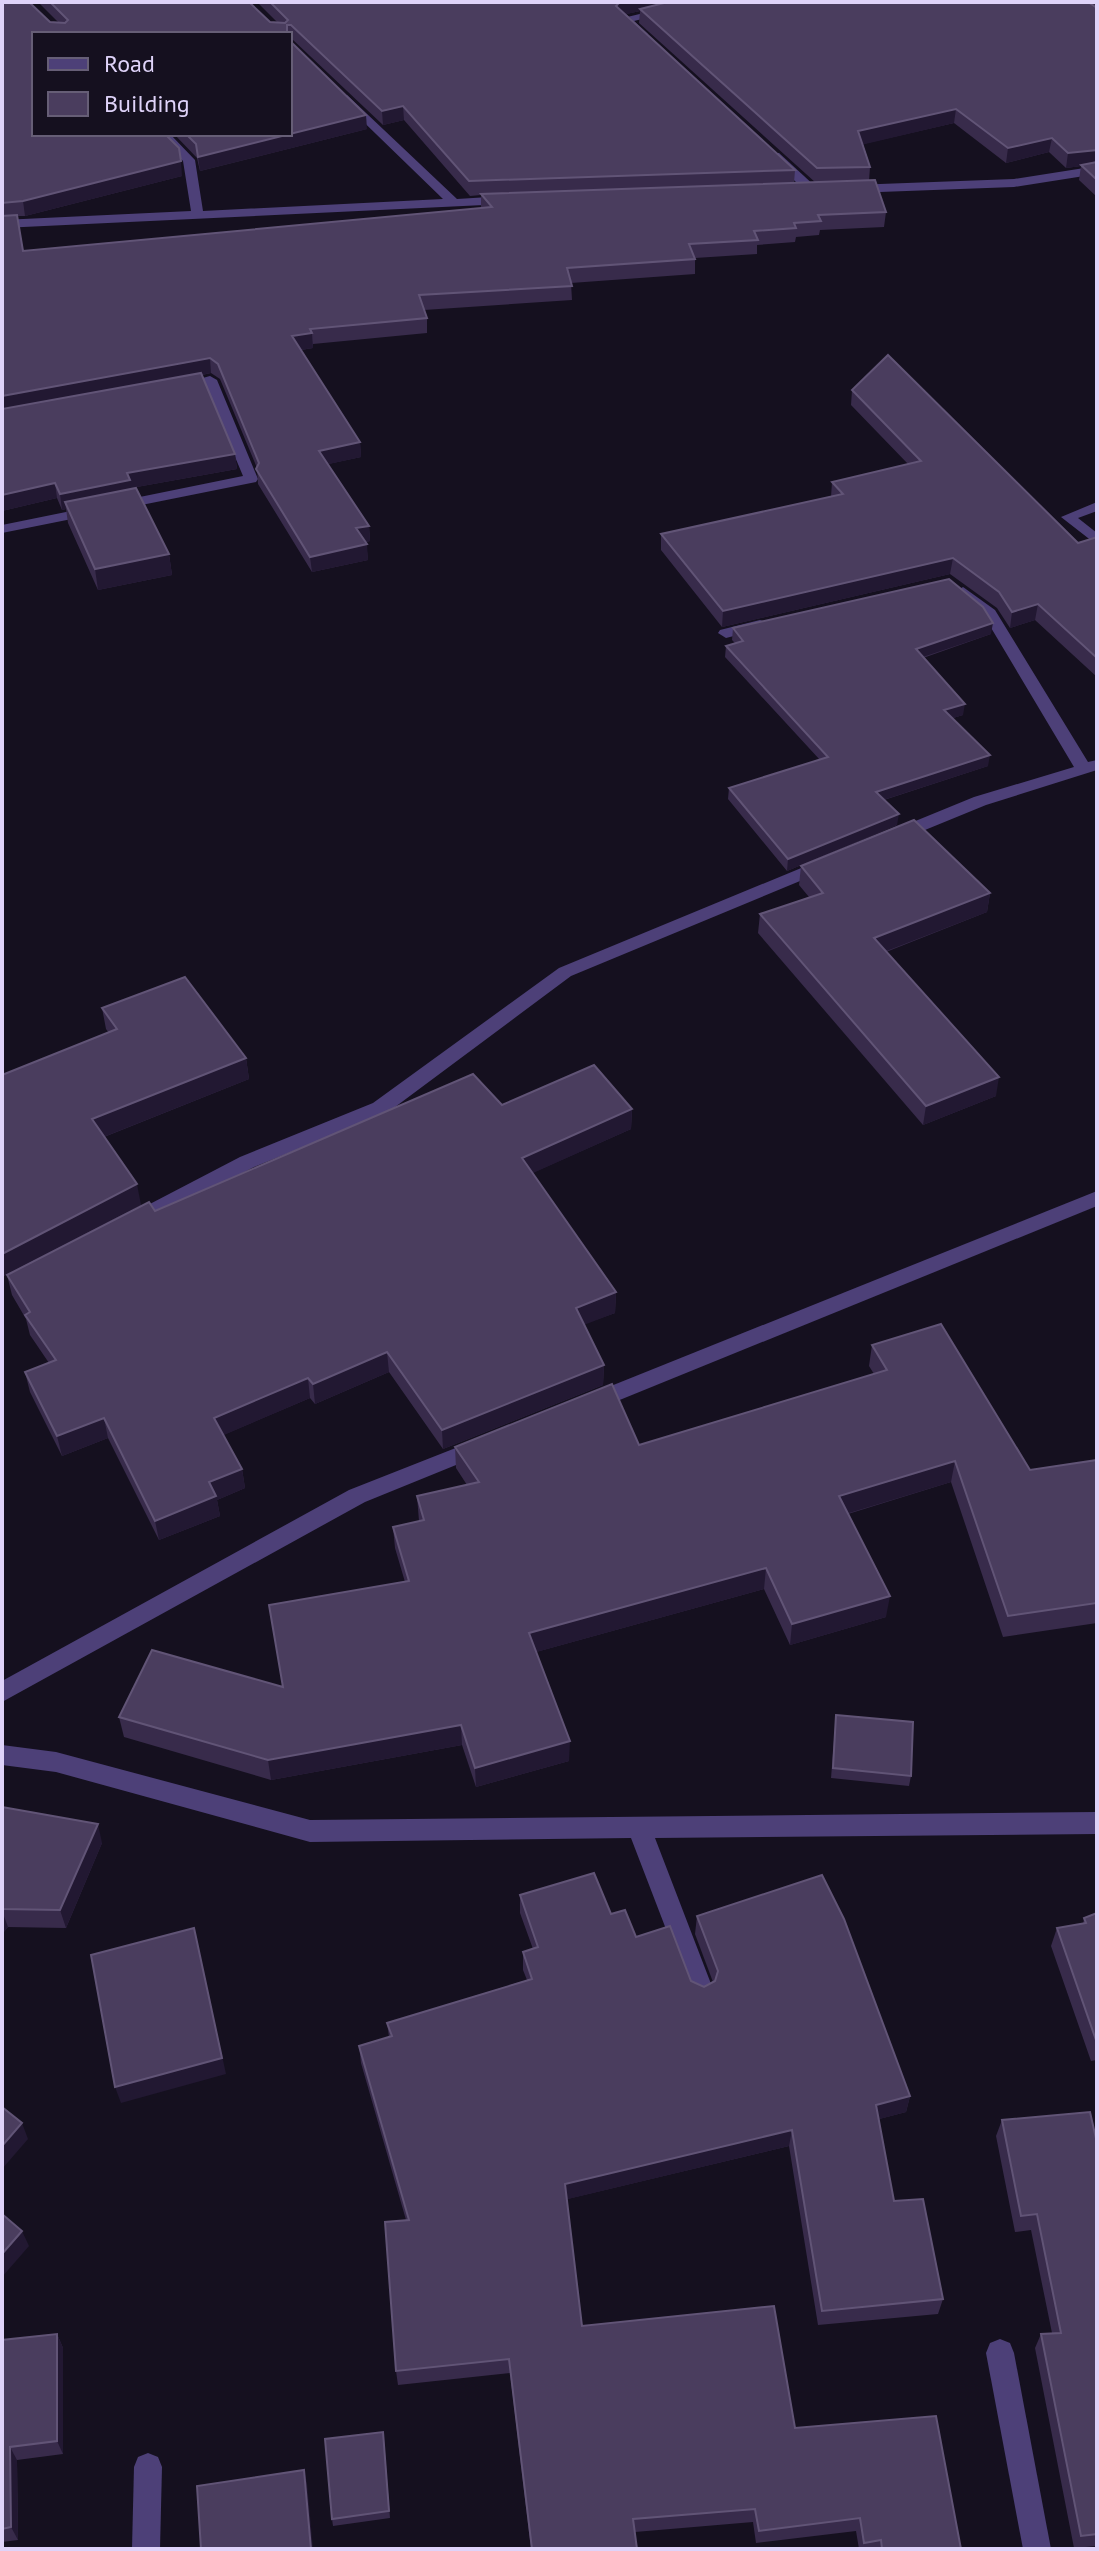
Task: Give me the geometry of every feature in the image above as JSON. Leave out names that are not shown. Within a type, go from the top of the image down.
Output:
[{"type":"street","points":[[649,40],[625,19],[705,2]]},
{"type":"street","points":[[334,86],[453,202]]},
{"type":"street","points":[[165,136],[189,160],[197,212]]},
{"type":"street","points":[[766,148],[813,191]]},
{"type":"street","points":[[844,190],[1014,183],[1097,170]]},
{"type":"street","points":[[798,191],[829,190]]},
{"type":"street","points":[[2,224],[197,212],[517,200]]},
{"type":"street","points":[[2,529],[251,479],[210,380],[166,388]]},
{"type":"street","points":[[1097,506],[1068,517],[1097,541]]},
{"type":"street","points":[[880,842],[980,801],[1090,767],[990,613],[951,582]]},
{"type":"street","points":[[726,633],[771,623]]},
{"type":"street","points":[[111,1232],[247,1162],[380,1108],[565,972],[837,860]]},
{"type":"street","points":[[579,1408],[1097,1198]]},
{"type":"street","points":[[2,1692],[357,1496],[505,1437]]},
{"type":"street","points":[[2,1755],[56,1762],[310,1831],[1097,1823]]},
{"type":"street","points":[[639,1828],[701,1989]]},
{"type":"street","points":[[1000,2353],[1037,2549]]},
{"type":"street","points":[[146,2549],[148,2467]]},
{"type":"building","points":[[2,2],[29,2],[50,22],[65,23],[68,20],[50,2],[249,2],[270,22],[285,23],[288,20],[270,2],[620,2],[616,6],[795,170],[469,181],[403,106],[382,111],[291,25],[287,25],[287,32],[32,32],[32,136],[167,136],[179,148],[181,161],[23,201],[2,203]]},
{"type":"building","points":[[668,2],[1088,2],[1097,8],[1097,150],[1068,153],[1052,138],[1008,148],[956,109],[858,131],[870,167],[817,168],[640,9]]},
{"type":"building","points":[[292,43],[366,115],[292,134]]},
{"type":"building","points":[[188,136],[282,136],[198,157],[196,144]]},
{"type":"building","points":[[1097,162],[1097,180],[1081,165]]},
{"type":"building","points":[[875,180],[886,212],[818,215],[821,221],[794,223],[796,228],[754,231],[758,240],[689,244],[695,259],[567,268],[572,286],[419,295],[427,318],[310,329],[312,333],[292,336],[360,442],[319,451],[369,526],[356,528],[367,544],[310,557],[256,469],[259,463],[218,364],[210,358],[2,396],[2,216],[17,215],[23,251],[492,207],[481,194]]},
{"type":"building","points":[[888,355],[1078,543],[1097,537],[1097,658],[1038,604],[1012,612],[999,592],[953,558],[723,611],[661,534],[843,494],[832,482],[921,461],[852,390]]},
{"type":"building","points":[[201,373],[235,454],[127,473],[130,480],[60,494],[55,483],[2,495],[2,409]]},
{"type":"building","points":[[136,488],[169,554],[95,569],[65,502]]},
{"type":"building","points":[[949,579],[983,607],[993,623],[916,649],[965,704],[944,710],[990,755],[876,792],[899,814],[788,859],[729,788],[828,757],[726,646],[743,641],[733,628]]},
{"type":"building","points":[[914,820],[990,893],[874,938],[999,1077],[926,1106],[760,914],[823,893],[801,866]]},
{"type":"building","points":[[185,977],[246,1058],[92,1119],[137,1184],[2,1254],[2,1075],[117,1029],[102,1008]]},
{"type":"building","points":[[594,1065],[632,1109],[522,1158],[616,1292],[576,1308],[604,1365],[442,1430],[387,1352],[313,1384],[308,1378],[214,1418],[242,1469],[209,1482],[216,1496],[155,1521],[104,1418],[57,1436],[25,1372],[56,1360],[25,1315],[30,1312],[7,1275],[149,1202],[155,1211],[473,1074],[502,1105]]},
{"type":"building","points":[[941,1324],[1030,1470],[1097,1460],[1097,1603],[1008,1616],[955,1461],[839,1496],[890,1596],[792,1624],[766,1568],[529,1633],[570,1741],[475,1768],[461,1725],[268,1760],[119,1717],[152,1650],[283,1687],[269,1605],[409,1581],[393,1527],[424,1520],[417,1496],[479,1482],[455,1447],[612,1384],[639,1445],[887,1370],[872,1345]]},
{"type":"building","points":[[836,1715],[913,1722],[911,1776],[833,1768]]},
{"type":"building","points":[[2,1807],[98,1824],[60,1910],[2,1909]]},
{"type":"building","points":[[594,1873],[611,1914],[625,1910],[636,1937],[670,1926],[691,1981],[704,1987],[715,1981],[718,1971],[697,1916],[822,1875],[844,1919],[910,2096],[876,2105],[894,2201],[923,2199],[943,2299],[822,2311],[792,2130],[565,2184],[582,2326],[774,2306],[795,2428],[936,2416],[961,2549],[882,2549],[881,2540],[864,2543],[860,2518],[759,2531],[755,2509],[633,2519],[637,2549],[532,2549],[509,2359],[396,2371],[385,2222],[409,2220],[359,2046],[392,2036],[387,2023],[532,1979],[523,1952],[538,1947],[520,1895]]},
{"type":"building","points":[[1097,1913],[1097,2043],[1057,1928],[1086,1923],[1084,1918]]},
{"type":"building","points":[[194,1928],[222,2058],[115,2087],[91,1955]]},
{"type":"building","points":[[2,2107],[22,2123],[2,2146]]},
{"type":"building","points":[[1090,2112],[1097,2143],[1097,2534],[1081,2536],[1041,2334],[1061,2333],[1037,2214],[1021,2216],[1002,2120]]},
{"type":"building","points":[[2,2214],[22,2231],[2,2254]]},
{"type":"building","points":[[57,2334],[57,2441],[10,2447],[11,2527],[2,2529],[2,2340]]},
{"type":"building","points":[[383,2432],[389,2511],[332,2519],[325,2439]]},
{"type":"building","points":[[304,2470],[311,2549],[201,2549],[197,2486]]}]
